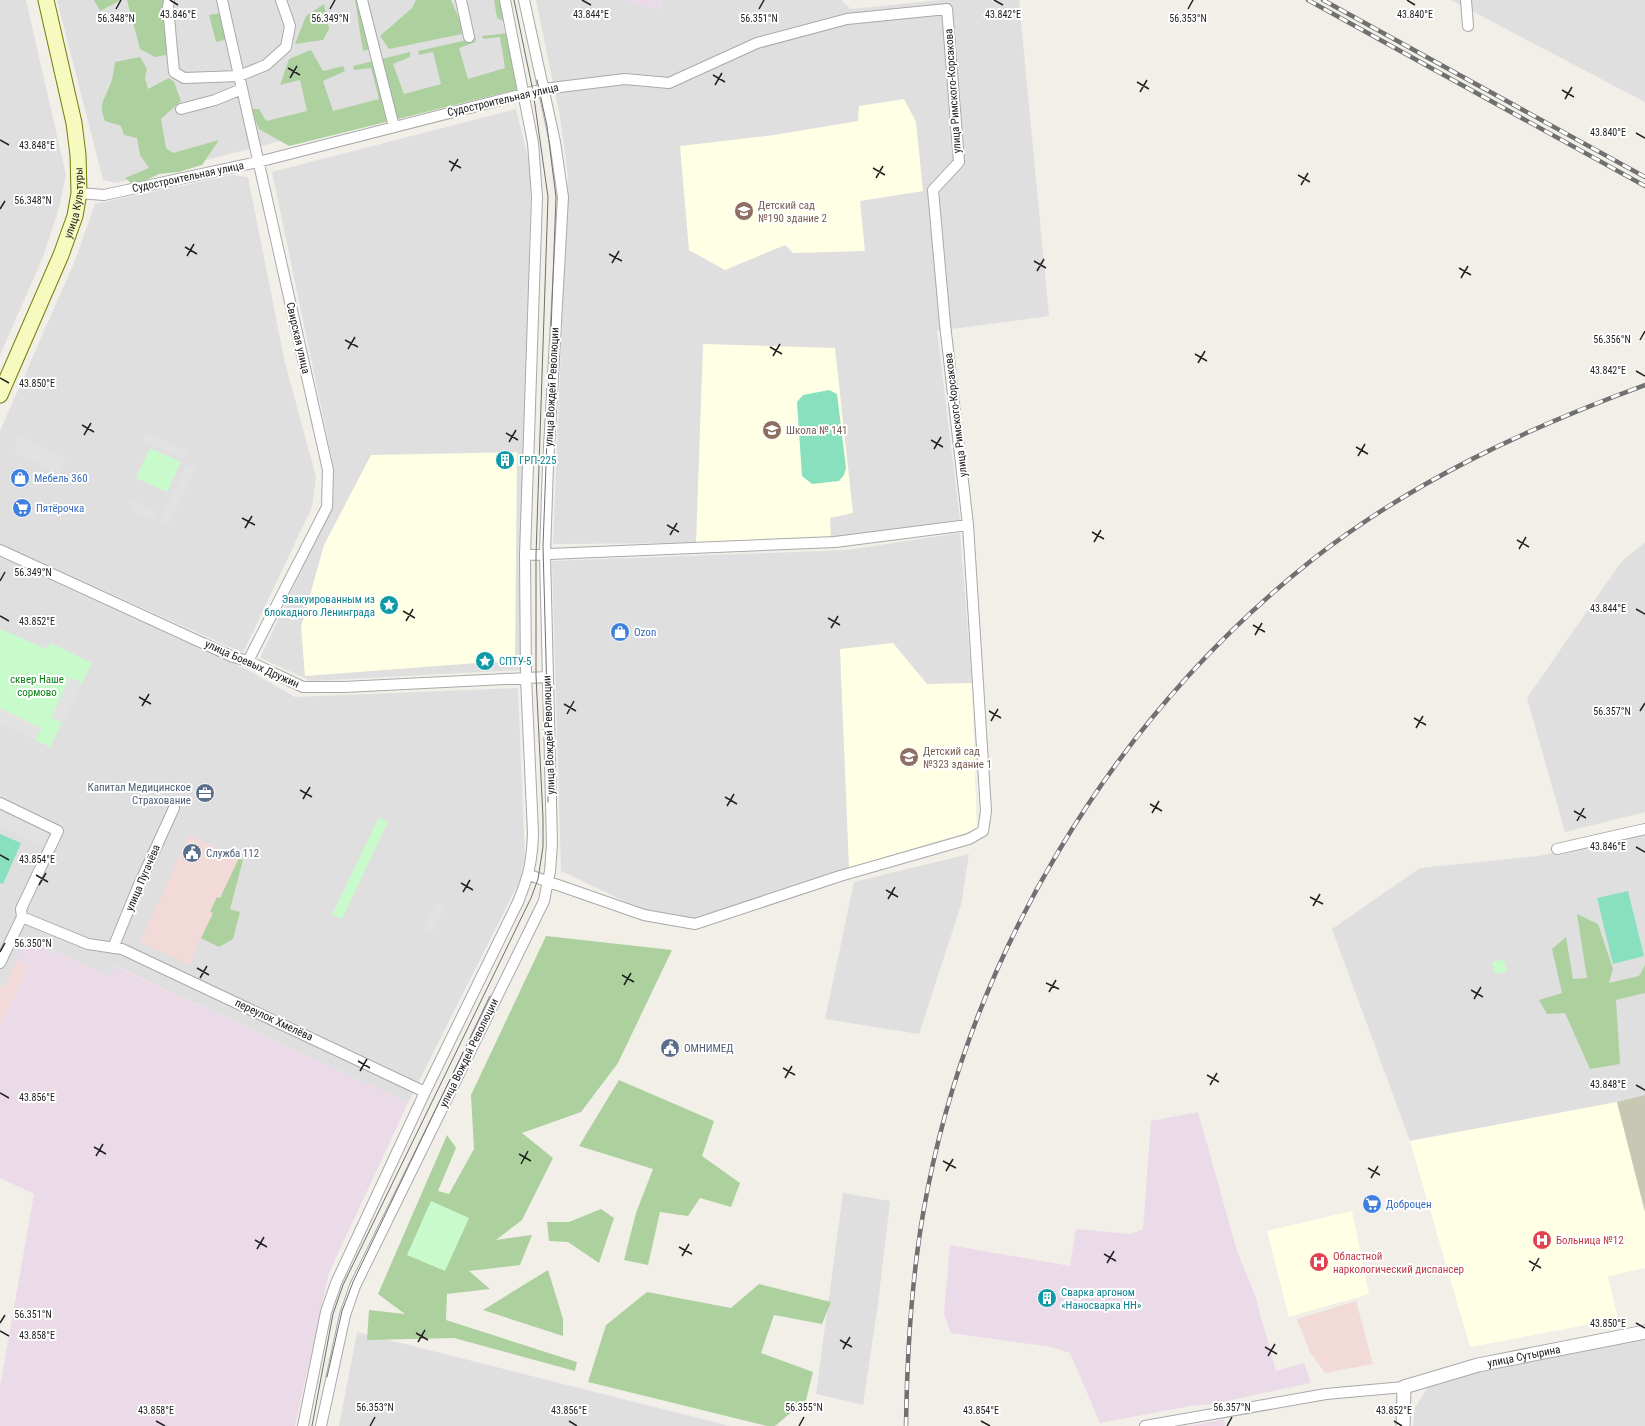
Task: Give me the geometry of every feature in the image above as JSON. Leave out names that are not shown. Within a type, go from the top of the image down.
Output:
[{"type":"main road","name":"улица Культуры","points":[[0,395],[61,255],[75,216],[79,193],[78,155],[74,123],[46,0]]},
{"type":"street","points":[[169,0],[168,7],[174,72],[184,78],[239,76],[266,65],[286,47],[290,26],[281,0]]},
{"type":"street","name":"Свирская улица","points":[[222,0],[328,470],[327,508],[248,661]]},
{"type":"street","points":[[362,0],[394,127]]},
{"type":"street","points":[[461,0],[468,37]]},
{"type":"street","name":"улица Вождей Революции","points":[[303,1426],[326,1312],[336,1283],[425,1092],[518,902],[529,875],[533,833],[526,678],[525,555],[538,197],[533,143],[525,93],[505,0]]},
{"type":"street","name":"улица Вождей Революции","points":[[321,1426],[345,1315],[355,1286],[544,901],[548,883],[552,837],[545,554],[563,197],[555,142],[524,0]]},
{"type":"street","points":[[1466,0],[1468,26]]},
{"type":"street","name":"Судостроительная улица","points":[[79,193],[104,195],[258,162],[543,89],[625,79],[669,83],[757,43],[847,19],[947,10]]},
{"type":"street","name":"улица Римского-Корсакова","points":[[548,883],[644,915],[695,924],[840,876],[969,839],[982,831],[986,811],[968,524],[945,324],[933,190],[959,162],[947,10]]},
{"type":"street","points":[[181,109],[215,100],[242,89]]},
{"type":"street","points":[[525,555],[835,542],[968,524]]},
{"type":"street","name":"улица Боевых Дружин","points":[[0,550],[303,687],[547,677]]},
{"type":"street","points":[[0,803],[58,831],[21,909],[22,917],[0,963]]},
{"type":"street","name":"улица Пугачёва","points":[[118,949],[138,887],[174,808]]},
{"type":"street","points":[[1557,849],[1645,829]]},
{"type":"street","points":[[529,875],[548,883]]},
{"type":"street","name":"переулок Хмелёва","points":[[22,917],[88,944],[118,949],[425,1092]]},
{"type":"street","name":"улица Сутырина","points":[[1404,1387],[1478,1365],[1645,1332]]},
{"type":"street","points":[[1145,1426],[1326,1394],[1404,1387],[1405,1413],[1403,1426]]},
{"type":"shaded area","points":[[0,0],[26,0],[66,175],[59,208],[43,257],[0,355]]},
{"type":"shaded area","points":[[57,0],[498,0],[515,81],[116,183],[103,180]]},
{"type":"shaded area","points":[[536,0],[625,0],[660,10],[662,0],[841,0],[851,9],[942,0],[1019,0],[1049,316],[937,331],[960,520],[831,538],[696,543],[553,544],[568,176],[560,117]]},
{"type":"shaded area","points":[[625,0],[662,0],[660,11]]},
{"type":"shaded area","points":[[1451,0],[1645,0],[1645,102]]},
{"type":"shaded area","points":[[904,99],[916,122],[923,191],[860,201],[865,251],[793,253],[785,245],[725,270],[689,250],[680,146],[774,135],[858,121],[859,106]]},
{"type":"shaded area","points":[[516,109],[531,170],[520,670],[311,681],[260,658],[332,505],[333,464],[272,172]]},
{"type":"shaded area","points":[[232,175],[248,177],[285,363],[316,477],[312,507],[243,653],[0,544],[0,431],[74,263],[95,204]]},
{"type":"shaded area","name":"Школа № 141","points":[[703,344],[835,348],[853,513],[830,518],[831,538],[696,543]]},
{"type":"shaded area","points":[[146,432],[188,452],[184,459],[142,441]]},
{"type":"shaded area","points":[[21,436],[67,458],[59,473],[13,452]]},
{"type":"shaded area","points":[[517,452],[515,660],[305,676],[301,627],[324,545],[371,455]]},
{"type":"shaded area","points":[[187,464],[196,468],[168,526],[159,522]]},
{"type":"shaded area","points":[[133,500],[158,512],[154,521],[129,508]]},
{"type":"shaded area","points":[[960,533],[972,683],[977,829],[849,868],[701,918],[689,919],[645,911],[561,871],[552,561],[847,550]]},
{"type":"shaded area","points":[[1645,542],[1645,812],[1565,832],[1527,698],[1621,562]]},
{"type":"shaded area","points":[[0,556],[248,670],[295,697],[518,688],[525,858],[520,880],[408,1103],[116,966],[110,977],[27,939],[4,987],[0,985]]},
{"type":"shaded area","name":"Детский сад №323 здание 1","points":[[893,643],[927,684],[972,683],[977,829],[849,868],[840,649]]},
{"type":"shaded area","points":[[70,677],[82,683],[62,723],[51,717]]},
{"type":"shaded area","points":[[0,708],[41,728],[35,740],[0,724]]},
{"type":"shaded area","points":[[0,809],[53,835],[46,848],[0,825]]},
{"type":"shaded area","points":[[1645,831],[1645,1095],[1617,1102],[1410,1141],[1332,929],[1420,868],[1539,856]]},
{"type":"shaded area","points":[[189,835],[239,858],[220,898],[217,897],[210,912],[213,913],[189,965],[140,942]]},
{"type":"shaded area","points":[[969,854],[961,905],[919,1034],[825,1019],[854,882]]},
{"type":"shaded area","points":[[437,903],[445,907],[433,932],[424,928]]},
{"type":"shaded area","points":[[26,939],[110,977],[115,966],[408,1103],[329,1273],[295,1426],[0,1426],[0,1387],[34,1194],[0,1178],[0,1027],[28,966],[16,961]]},
{"type":"shaded area","points":[[16,961],[28,966],[0,1027],[0,985],[4,987]]},
{"type":"shaded area","points":[[1645,1095],[1645,1212],[1617,1102]]},
{"type":"shaded area","name":"Больница №12","points":[[1617,1102],[1645,1212],[1645,1268],[1608,1276],[1618,1319],[1470,1347],[1410,1141]]},
{"type":"shaded area","points":[[1198,1112],[1237,1251],[1255,1295],[1276,1371],[1304,1363],[1311,1383],[1213,1404],[1190,1406],[1100,1423],[1070,1353],[1051,1347],[951,1333],[944,1314],[950,1245],[1070,1266],[1076,1229],[1130,1234],[1143,1229],[1151,1121]]},
{"type":"shaded area","points":[[843,1193],[890,1201],[878,1304],[863,1405],[816,1394]]},
{"type":"shaded area","name":"Областной наркологический диспансер","points":[[1352,1211],[1369,1294],[1289,1317],[1267,1231]]},
{"type":"shaded area","points":[[1356,1301],[1373,1364],[1325,1373],[1310,1352],[1297,1319]]},
{"type":"shaded area","points":[[357,1332],[730,1426],[339,1426]]},
{"type":"shaded area","points":[[1645,1340],[1645,1426],[1413,1426],[1415,1408],[1429,1385],[1504,1365]]},
{"type":"shaded area","points":[[1224,1419],[1225,1426],[1190,1426]]},
{"type":"green space","points":[[94,0],[121,0],[100,11]]},
{"type":"green space","points":[[127,0],[169,0],[174,12],[168,24],[166,55],[155,57],[140,49]]},
{"type":"green space","points":[[355,0],[368,0],[380,47],[363,51]]},
{"type":"green space","points":[[416,0],[451,0],[460,21],[462,34],[389,49],[380,36],[412,8]]},
{"type":"green space","points":[[494,0],[503,0],[507,23],[497,18]]},
{"type":"green space","points":[[324,4],[329,29],[323,40],[295,44],[306,16]]},
{"type":"green space","points":[[222,13],[228,39],[216,42],[209,15]]},
{"type":"green space","points":[[508,33],[519,89],[289,146],[259,129],[251,109],[259,109],[266,121],[307,111],[300,80],[280,85],[289,59],[311,50],[323,71],[343,66],[345,71],[323,81],[333,111],[379,99],[371,68],[354,70],[353,66],[410,52],[410,57],[393,64],[404,94],[441,84],[433,52],[419,55],[418,51],[476,38],[475,42],[459,48],[468,79],[505,68],[500,37],[483,39],[482,36]]},
{"type":"green space","points":[[140,57],[147,69],[145,78],[148,89],[169,78],[174,82],[181,101],[161,119],[166,148],[173,153],[219,140],[202,165],[179,172],[159,174],[140,183],[131,183],[125,178],[149,168],[140,155],[137,138],[124,135],[121,126],[105,121],[102,106],[112,80],[115,62]]},
{"type":"green space","points":[[829,390],[837,394],[846,468],[844,475],[839,481],[812,484],[802,476],[797,402],[803,395]]},
{"type":"green space","points":[[150,448],[181,462],[167,492],[136,478]]},
{"type":"green space","name":"сквер Наше сормово","points":[[0,629],[47,649],[50,643],[92,663],[50,747],[35,740],[41,728],[0,709]]},
{"type":"green space","points":[[379,817],[388,822],[342,919],[332,915]]},
{"type":"green space","points":[[0,834],[21,843],[3,884],[0,883]]},
{"type":"green space","points":[[239,858],[243,860],[230,909],[240,912],[233,939],[219,947],[201,938],[213,913],[210,912],[217,897],[220,898]]},
{"type":"green space","points":[[1628,891],[1644,956],[1613,964],[1597,898]]},
{"type":"green space","points":[[1577,914],[1598,924],[1613,969],[1609,983],[1639,976],[1645,965],[1645,993],[1616,1000],[1620,1064],[1590,1069],[1565,1013],[1547,1014],[1539,1000],[1562,993],[1552,949],[1566,937],[1573,979],[1587,978]]},
{"type":"green space","points":[[546,936],[672,950],[618,1063],[581,1112],[522,1133],[553,1158],[522,1220],[496,1240],[532,1235],[520,1265],[469,1271],[490,1289],[447,1294],[446,1320],[577,1362],[575,1371],[454,1338],[367,1340],[369,1310],[405,1314],[378,1294],[447,1135],[456,1148],[438,1191],[449,1194],[474,1149],[471,1095]]},
{"type":"green space","points":[[1504,960],[1507,971],[1495,974],[1492,962]]},
{"type":"green space","points":[[619,1080],[714,1121],[702,1156],[740,1183],[731,1207],[700,1198],[688,1216],[660,1212],[648,1265],[624,1260],[636,1213],[653,1169],[579,1146]]},
{"type":"green space","points":[[431,1201],[469,1218],[445,1271],[407,1255]]},
{"type":"green space","points":[[601,1209],[614,1218],[599,1263],[568,1242],[549,1241],[547,1222],[569,1222]]},
{"type":"green space","points":[[548,1270],[563,1319],[563,1336],[483,1310]]},
{"type":"green space","points":[[759,1284],[831,1302],[822,1324],[774,1315],[761,1353],[813,1372],[806,1400],[775,1426],[767,1426],[588,1382],[606,1325],[647,1292],[731,1308]]},
{"type":"tram line","points":[[312,1426],[333,1314],[343,1285],[531,898],[538,879],[543,847],[536,676],[536,555],[548,197],[533,91],[514,0]]},
{"type":"tram line","points":[[537,80],[547,126],[556,197],[543,546],[548,802]]},
{"type":"tram line","points":[[327,1377],[342,1311],[353,1282],[490,996]]},
{"type":"railway","points":[[1308,0],[1645,186]]},
{"type":"railway","points":[[1323,0],[1645,177]]},
{"type":"railway","points":[[906,1426],[907,1373],[915,1267],[923,1214],[944,1119],[974,1027],[1012,937],[1058,852],[1112,770],[1172,694],[1239,624],[1312,560],[1350,532],[1389,506],[1471,459],[1557,420],[1645,385]]},
{"type":"place","name":"Детский сад №190 здание 2","points":[[744,211]]},
{"type":"place","name":"Школа № 141","points":[[772,430]]},
{"type":"place","name":"ГРП-225","points":[[505,460]]},
{"type":"place","name":"Мебель 360","points":[[20,478]]},
{"type":"place","name":"Пятёрочка","points":[[22,508]]},
{"type":"place","name":"Эвакуированным из блокадного Ленинграда","points":[[389,605]]},
{"type":"place","name":"Ozon","points":[[620,632]]},
{"type":"place","name":"СПТУ-5","points":[[485,661]]},
{"type":"place","name":"Детский сад №323 здание 1","points":[[909,757]]},
{"type":"place","name":"Капитал Медицинское Страхование","points":[[205,793]]},
{"type":"place","name":"Служба 112","points":[[192,853]]},
{"type":"place","name":"ОМНИМЕД","points":[[670,1048]]},
{"type":"place","name":"Доброцен","points":[[1372,1204]]},
{"type":"place","name":"Больница №12","points":[[1542,1240]]},
{"type":"place","name":"Областной наркологический диспансер","points":[[1319,1262]]},
{"type":"place","name":"Сварка аргоном «Наносварка НН»","points":[[1047,1298]]}]
